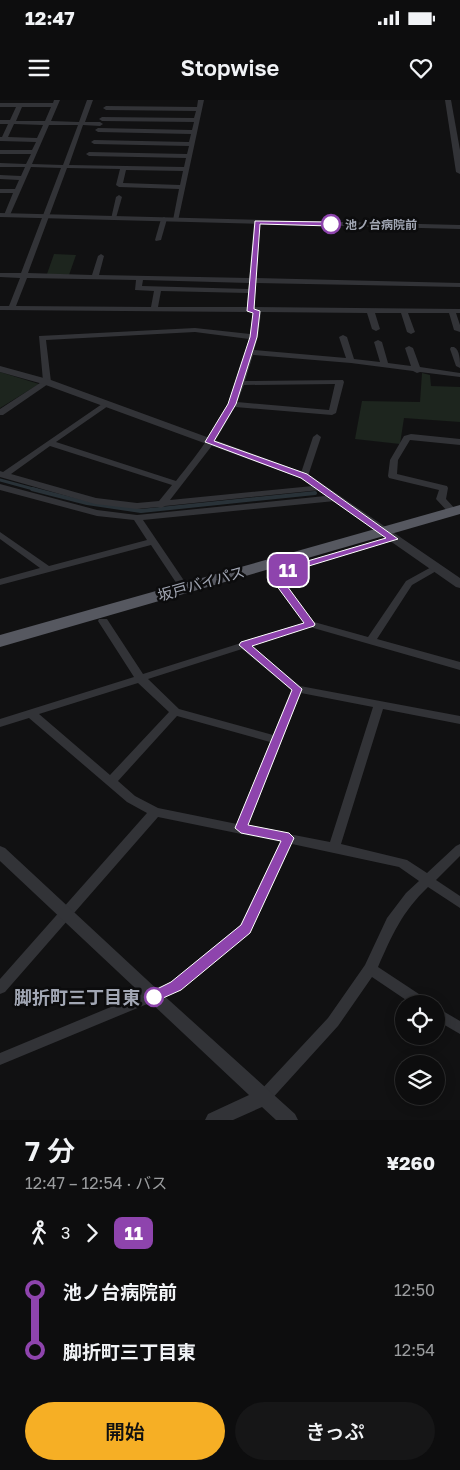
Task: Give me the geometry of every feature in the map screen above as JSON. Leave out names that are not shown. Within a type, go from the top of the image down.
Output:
[{"type":"highway","name":"坂戸バイパス","points":[[0,652],[103,621],[273,574],[457,514]]},
{"type":"highway","name":"坂戸バイパス","points":[[0,641],[184,588],[388,535]]},
{"type":"street","points":[[12,308],[90,100]]},
{"type":"street","points":[[85,166],[109,100]]},
{"type":"street","points":[[176,220],[202,100]]},
{"type":"street","points":[[448,100],[457,131],[460,172]]},
{"type":"street","points":[[0,105],[56,103],[17,191],[3,215],[460,227]]},
{"type":"street","points":[[20,105],[2,139],[40,140]]},
{"type":"street","points":[[106,108],[199,109]]},
{"type":"street","points":[[0,122],[100,124],[197,120]]},
{"type":"street","points":[[100,124],[194,132]]},
{"type":"street","points":[[94,142],[192,144]]},
{"type":"street","points":[[0,152],[34,152]]},
{"type":"street","points":[[89,154],[189,156]]},
{"type":"street","points":[[0,165],[186,169]]},
{"type":"street","points":[[124,167],[119,185],[183,187]]},
{"type":"street","points":[[0,177],[23,178]]},
{"type":"street","points":[[0,191],[17,191]]},
{"type":"street","points":[[113,218],[120,197]]},
{"type":"street","points":[[158,240],[164,219]]},
{"type":"street","points":[[161,504],[209,442],[232,404],[254,337],[251,291],[257,222]]},
{"type":"street","points":[[94,278],[101,256]]},
{"type":"street","points":[[0,275],[460,285]]},
{"type":"street","points":[[140,278],[138,288],[251,291]]},
{"type":"street","points":[[154,309],[158,288]]},
{"type":"street","points":[[0,308],[370,312],[456,311],[458,330]]},
{"type":"street","points":[[370,312],[376,329]]},
{"type":"street","points":[[404,312],[411,332]]},
{"type":"street","points":[[47,382],[41,340],[46,336],[196,330],[254,337]]},
{"type":"street","points":[[343,338],[351,361]]},
{"type":"street","points":[[378,342],[385,366]]},
{"type":"street","points":[[409,348],[417,371]]},
{"type":"street","points":[[454,349],[460,366]]},
{"type":"street","points":[[249,352],[351,361],[417,371],[460,375]]},
{"type":"street","points":[[0,369],[47,382],[304,476],[460,584]]},
{"type":"street","points":[[0,413],[47,382]]},
{"type":"street","points":[[232,404],[332,413],[340,382],[239,383]]},
{"type":"street","points":[[2,475],[105,404]]},
{"type":"street","points":[[304,476],[317,437]]},
{"type":"street","points":[[457,514],[441,499],[444,488],[392,476],[394,460],[407,438],[460,442]]},
{"type":"street","points":[[49,443],[177,484]]},
{"type":"street","points":[[2,475],[95,501],[136,506],[320,487]]},
{"type":"street","points":[[0,487],[97,513],[137,518],[335,498]]},
{"type":"street","points":[[137,518],[184,588]]},
{"type":"street","points":[[0,535],[47,569]]},
{"type":"street","points":[[0,582],[152,542]]},
{"type":"street","points":[[371,640],[409,583],[435,568]]},
{"type":"street","points":[[273,574],[310,624]]},
{"type":"street","points":[[103,621],[140,678],[176,712],[276,740]]},
{"type":"street","points":[[0,723],[310,624],[460,666]]},
{"type":"street","points":[[244,645],[297,689],[460,720]]},
{"type":"street","points":[[241,828],[297,689]]},
{"type":"street","points":[[334,847],[379,705]]},
{"type":"street","points":[[110,782],[176,712]]},
{"type":"street","points":[[32,714],[130,798],[156,812],[334,847],[403,864],[428,879],[460,903]]},
{"type":"street","points":[[3,981],[67,913],[156,812]]},
{"type":"street","points":[[0,1059],[154,997],[176,986],[245,929],[289,838]]},
{"type":"street","points":[[214,1120],[264,1097],[333,1022],[370,969],[392,922],[410,896],[460,849]]},
{"type":"street","points":[[0,852],[67,913],[154,997],[289,1120]]},
{"type":"street","points":[[370,969],[409,995]]},
{"type":"street","points":[[445,1019],[460,1028]]},
{"type":"shaded area","points":[[54,254],[76,255],[69,275],[47,274]]},
{"type":"shaded area","points":[[0,372],[39,384],[0,408]]},
{"type":"shaded area","points":[[422,373],[430,375],[431,386],[460,387],[460,422],[404,418],[400,444],[355,439],[362,401],[420,402]]},
{"type":"waterway","points":[[0,480],[37,490]]},
{"type":"waterway","points":[[32,489],[87,503],[141,511],[315,493]]},
{"type":"bus line","name":"11","points":[[154,997],[176,986],[245,929],[289,838],[241,828],[297,689],[244,645],[310,624],[273,574],[394,539],[304,476],[209,442],[232,404],[254,337],[256,311],[250,311],[257,222],[331,224]]},
{"type":"place","name":"池ノ台病院前","points":[[331,224]]},
{"type":"place","name":"脚折町三丁目東","points":[[154,997]]}]
